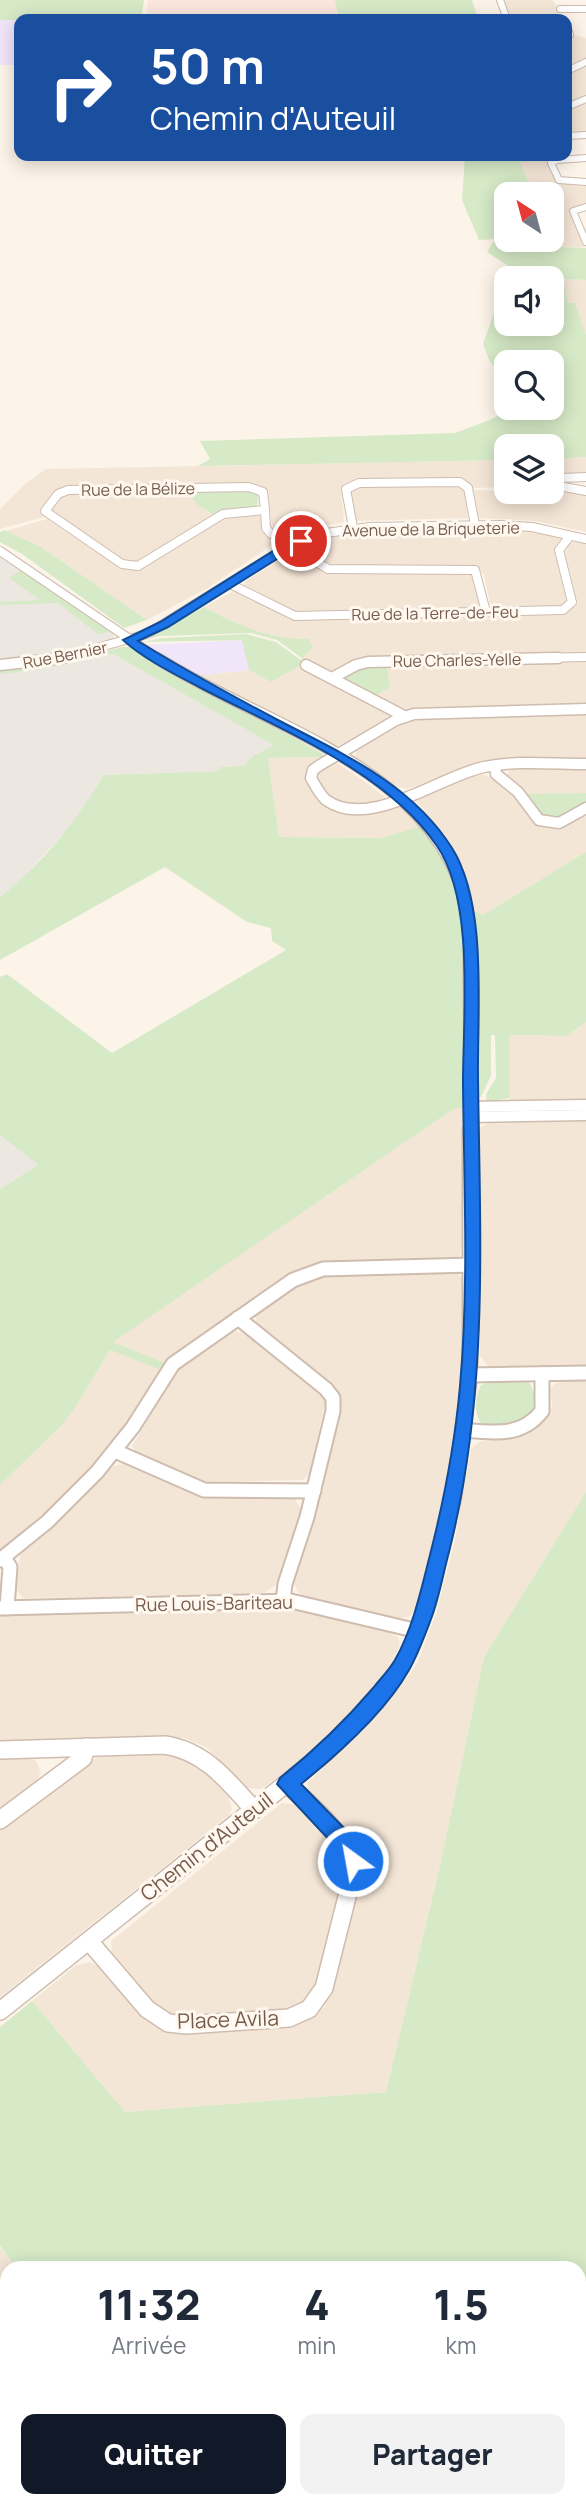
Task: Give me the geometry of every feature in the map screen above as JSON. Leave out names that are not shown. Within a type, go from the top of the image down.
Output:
[{"type":"street","points":[[556,0],[562,14]]},
{"type":"street","points":[[560,9],[586,9]]},
{"type":"street","points":[[554,161],[551,162],[559,180],[586,182]]},
{"type":"street","points":[[586,207],[573,211],[586,242]]},
{"type":"street","points":[[586,477],[561,478],[554,482],[586,491]]},
{"type":"street","points":[[353,528],[346,489],[359,483],[460,482],[468,488],[475,525]]},
{"type":"street","name":"Rue de la Bélize","points":[[265,510],[223,514],[144,563],[134,566],[119,562],[45,511],[58,494],[68,491],[249,487],[263,492],[268,530],[320,566],[333,570],[471,569],[478,575],[486,612]]},
{"type":"street","name":"Avenue de la Briqueterie","points":[[129,640],[147,634],[289,546],[318,535],[353,528],[475,525],[524,526],[586,539]]},
{"type":"street","name":"Rue de la Terre-de-Feu","points":[[230,584],[295,616],[563,610],[572,603],[559,552],[570,536]]},
{"type":"street","name":"Chemin d'Auteuil","points":[[0,551],[184,675],[376,778],[401,797],[439,839],[455,866],[464,889],[469,937],[472,1265],[470,1375],[464,1430],[446,1532],[418,1631],[402,1666],[380,1696],[326,1752],[0,2011]]},
{"type":"street","name":"Rue Bernier","points":[[0,665],[50,661],[129,640]]},
{"type":"street","name":"Rue Charles-Yelle","points":[[332,678],[358,664],[368,662],[586,657]]},
{"type":"street","points":[[306,665],[404,716]]},
{"type":"street","points":[[586,709],[429,712],[404,716],[316,768],[311,775],[317,790],[328,803],[342,809],[363,811],[479,768],[586,764]]},
{"type":"street","points":[[495,766],[496,774],[517,792],[539,820],[563,822],[586,808]]},
{"type":"street","points":[[471,1112],[586,1105]]},
{"type":"street","points":[[471,1112],[586,1115]]},
{"type":"street","name":"Rue Louis-Bariteau","points":[[418,1631],[298,1602],[283,1601],[4,1608],[10,1567],[2,1558],[66,1504],[115,1451],[173,1364],[293,1280],[323,1269],[472,1265]]},
{"type":"street","points":[[238,1318],[326,1389],[333,1398],[314,1492],[285,1584],[283,1601]]},
{"type":"street","points":[[470,1375],[586,1373]]},
{"type":"street","points":[[464,1430],[500,1434],[529,1424],[542,1411],[542,1374]]},
{"type":"street","points":[[115,1451],[204,1490],[298,1489],[314,1492]]},
{"type":"street","points":[[0,1750],[165,1745],[187,1748],[207,1761],[254,1810]]},
{"type":"street","points":[[0,1820],[83,1758],[86,1747]]},
{"type":"street","name":"Place Avila","points":[[89,1941],[147,2009],[168,2022],[186,2025],[289,2018],[309,2009],[324,1988],[352,1877],[353,1861],[341,1839],[287,1784]]},
{"type":"shaded area","points":[[148,0],[335,0],[338,14],[147,14]]},
{"type":"shaded area","points":[[503,0],[553,0],[559,14],[508,14]]},
{"type":"shaded area","points":[[0,20],[14,20],[14,65],[0,65]]},
{"type":"shaded area","points":[[572,36],[586,38],[586,61],[572,67]]},
{"type":"shaded area","points":[[586,64],[586,96],[572,102],[572,71]]},
{"type":"shaded area","points":[[586,101],[586,134],[572,134],[572,107]]},
{"type":"shaded area","points":[[520,161],[548,161],[555,181],[559,182],[528,182]]},
{"type":"shaded area","points":[[564,183],[586,183],[586,205],[569,211],[584,247],[564,248]]},
{"type":"shaded area","points":[[564,279],[586,280],[586,335],[575,303],[568,303]]},
{"type":"shaded area","points":[[586,457],[586,474],[564,475],[564,458]]},
{"type":"shaded area","points":[[494,460],[494,487],[473,488],[463,480],[346,483],[341,490],[344,522],[317,527],[285,539],[272,527],[268,491],[253,484],[55,492],[40,509],[44,517],[0,529],[0,509],[25,484],[46,469]]},
{"type":"shaded area","points":[[454,483],[463,487],[468,518],[355,521],[351,489],[355,486]]},
{"type":"shaded area","points":[[187,490],[196,504],[214,515],[139,562],[128,563],[51,511],[63,495],[71,493]]},
{"type":"shaded area","points":[[474,490],[494,491],[494,504],[564,504],[564,490],[586,494],[586,532],[535,521],[479,518]]},
{"type":"shaded area","points":[[225,516],[260,516],[264,533],[277,542],[206,589],[147,620],[41,547],[5,531],[47,519],[117,566],[131,569],[148,565]]},
{"type":"shaded area","points":[[518,529],[561,538],[554,550],[567,603],[564,606],[495,608],[490,604],[484,574],[472,566],[332,567],[301,548],[307,543],[331,536],[365,531]]},
{"type":"shaded area","points":[[569,543],[586,543],[586,654],[366,659],[331,672],[303,659],[309,639],[287,640],[257,633],[204,607],[234,591],[284,616],[297,619],[566,612],[578,604],[565,552]]},
{"type":"shaded area","points":[[290,553],[330,572],[471,573],[479,604],[471,609],[298,613],[244,585],[246,581]]},
{"type":"shaded area","points":[[0,555],[114,634],[113,641],[48,658],[0,662]]},
{"type":"shaded area","points":[[243,640],[249,670],[197,676],[144,645]]},
{"type":"shaded area","points":[[113,654],[275,745],[250,758],[244,766],[220,767],[219,771],[104,775],[76,820],[19,882],[0,897],[0,674],[39,670]]},
{"type":"shaded area","points":[[586,660],[586,705],[406,709],[375,696],[390,688],[387,664]]},
{"type":"shaded area","points":[[300,666],[387,711],[389,717],[342,745],[333,746],[197,676],[249,670],[271,682]]},
{"type":"shaded area","points":[[586,713],[586,760],[476,765],[407,789],[398,787],[354,758],[357,750],[397,727],[423,718]]},
{"type":"shaded area","points":[[324,757],[308,769],[305,778],[322,804],[335,811],[352,814],[404,806],[424,825],[382,838],[279,837],[268,758]]},
{"type":"shaded area","points":[[335,762],[387,799],[354,807],[327,795],[317,780],[317,774]]},
{"type":"shaded area","points":[[586,767],[586,793],[526,794],[507,776],[508,772],[514,769]]},
{"type":"shaded area","points":[[478,773],[492,777],[513,794],[531,820],[542,826],[564,826],[586,814],[586,852],[483,915],[475,911],[464,868],[451,844],[415,799]]},
{"type":"shaded area","points":[[586,1022],[586,1100],[509,1101],[509,1035],[566,1036]]},
{"type":"shaded area","points":[[455,1108],[466,1108],[466,1210],[460,1256],[452,1259],[308,1267],[283,1279],[165,1363],[112,1342]]},
{"type":"shaded area","points":[[586,1118],[586,1367],[489,1367],[480,1356],[479,1128],[492,1121]]},
{"type":"shaded area","points":[[0,1135],[38,1165],[0,1189]]},
{"type":"shaded area","points":[[452,1271],[460,1275],[463,1281],[461,1380],[443,1506],[418,1604],[409,1617],[400,1618],[305,1597],[294,1584],[342,1400],[333,1385],[257,1325],[255,1315],[300,1283],[320,1276]]},
{"type":"shaded area","points":[[234,1331],[247,1335],[326,1400],[309,1474],[303,1480],[200,1482],[137,1453],[132,1446],[177,1371]]},
{"type":"shaded area","points":[[110,1350],[160,1370],[115,1442],[68,1493],[0,1550],[0,1485],[61,1426]]},
{"type":"shaded area","points":[[586,1379],[586,1492],[484,1657],[440,1866],[386,2092],[125,2112],[32,2001],[75,1966],[90,1962],[100,1967],[147,2019],[169,2033],[182,2035],[295,2026],[324,2007],[335,1976],[361,1872],[360,1858],[348,1835],[308,1793],[307,1783],[361,1733],[417,1663],[436,1614],[455,1539],[471,1449],[480,1441],[506,1439],[531,1432],[548,1416],[552,1407],[553,1385],[563,1380]]},
{"type":"shaded area","points":[[123,1464],[197,1496],[279,1495],[295,1499],[301,1510],[275,1586],[260,1595],[23,1598],[17,1590],[20,1554],[75,1506],[111,1467]]},
{"type":"shaded area","points":[[291,1608],[388,1632],[398,1637],[400,1646],[385,1673],[342,1722],[290,1769],[261,1789],[247,1788],[206,1747],[184,1738],[0,1742],[0,1616]]},
{"type":"shaded area","points":[[177,1754],[194,1761],[227,1794],[232,1808],[229,1815],[0,1997],[0,1829],[97,1757]]},
{"type":"shaded area","points":[[0,1758],[31,1759],[36,1761],[41,1773],[35,1785],[0,1812]]},
{"type":"shaded area","points":[[282,1803],[298,1805],[340,1848],[346,1869],[316,1986],[305,2001],[286,2010],[172,2017],[150,2000],[112,1955],[111,1941]]},
{"type":"shaded area","points":[[0,2247],[11,2261],[0,2261]]},
{"type":"green space","points":[[0,0],[144,0],[142,14],[14,14],[14,20],[0,20]]},
{"type":"green space","points":[[335,0],[472,0],[476,14],[338,14]]},
{"type":"green space","points":[[465,161],[548,161],[520,162],[528,182],[494,182],[494,239],[479,240],[462,200]]},
{"type":"green space","points":[[494,241],[494,252],[564,252],[564,247],[586,248],[586,280],[564,279],[564,266],[508,266],[487,252]]},
{"type":"green space","points":[[564,284],[568,303],[575,303],[586,335],[586,457],[564,458],[564,434],[494,434],[494,460],[198,466],[210,459],[200,441],[455,433],[494,418],[564,420],[564,350],[494,350],[494,366],[483,344],[494,313],[494,336],[564,336]]},
{"type":"green space","points":[[249,489],[259,493],[257,506],[225,510],[214,515],[196,504],[187,490]]},
{"type":"green space","points":[[4,530],[41,547],[147,620],[124,628],[22,554],[0,542],[0,532]]},
{"type":"green space","points":[[23,569],[108,630],[107,632],[98,634],[58,603],[0,605],[0,602],[40,600],[9,578]]},
{"type":"green space","points":[[204,607],[267,634],[309,639],[313,648],[303,659],[277,640],[251,633],[160,636],[146,639]]},
{"type":"green space","points":[[246,634],[276,642],[305,663],[271,682],[249,670],[242,640],[144,642],[162,638]]},
{"type":"green space","points":[[130,647],[323,754],[324,757],[268,758],[279,837],[382,838],[424,825],[449,863],[462,912],[466,1108],[455,1108],[113,1342],[165,1363],[160,1370],[110,1350],[61,1426],[0,1485],[0,1189],[38,1165],[0,1135],[0,977],[7,974],[112,1053],[286,950],[272,941],[271,928],[247,922],[165,867],[0,960],[0,897],[31,870],[58,840],[104,775],[219,771],[220,767],[244,766],[250,758],[274,745],[113,654],[39,670],[0,674],[0,669],[45,666]]},
{"type":"green space","points":[[387,664],[390,688],[375,696],[344,678],[362,666]]},
{"type":"green space","points":[[586,793],[586,803],[557,819],[543,817],[526,794]]},
{"type":"green space","points":[[586,852],[586,1022],[566,1036],[509,1035],[509,1098],[487,1102],[486,1094],[496,1078],[495,1035],[491,1035],[491,1076],[481,1097],[477,1097],[475,911],[483,915]]},
{"type":"green space","points":[[494,1381],[529,1382],[535,1395],[532,1412],[509,1425],[482,1424],[476,1410],[477,1394],[481,1385]]},
{"type":"green space","points":[[586,1492],[586,2261],[11,2261],[0,2246],[0,2027],[32,2001],[125,2112],[386,2092],[440,1866],[484,1657]]},
{"type":"route","points":[[301,541],[282,550],[164,625],[129,640],[184,675],[357,766],[392,790],[427,823],[447,850],[462,884],[467,904],[470,970],[471,1361],[463,1444],[454,1497],[424,1615],[402,1666],[356,1722],[326,1752],[287,1784],[341,1839],[353,1861]]}]
